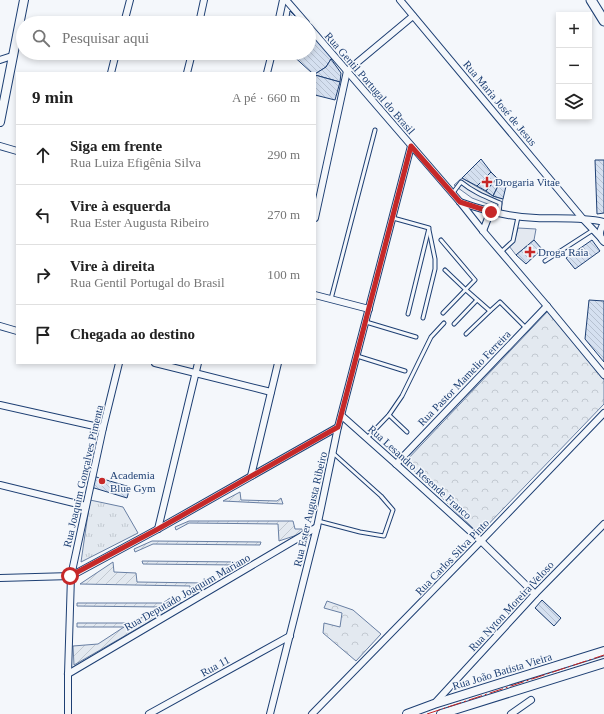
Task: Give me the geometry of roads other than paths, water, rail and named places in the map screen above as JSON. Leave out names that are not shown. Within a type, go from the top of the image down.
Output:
[{"type":"main road","points":[[591,0],[604,21]]},
{"type":"street","points":[[21,16],[24,0]]},
{"type":"street","points":[[126,16],[130,0]]},
{"type":"street","points":[[201,16],[204,0]]},
{"type":"street","points":[[280,16],[285,0]]},
{"type":"street","points":[[285,0],[300,16]]},
{"type":"street","name":"Rua Maria José de Jesus","points":[[400,0],[584,219]]},
{"type":"street","points":[[316,212],[347,71],[413,16]]},
{"type":"street","name":"Rua Gentil Portugal do Brasil","points":[[316,35],[460,202],[491,212],[518,217],[584,219],[604,223]]},
{"type":"street","points":[[0,122],[16,37]]},
{"type":"street","points":[[0,60],[12,56]]},
{"type":"street","points":[[111,72],[114,60]]},
{"type":"street","points":[[187,72],[190,60]]},
{"type":"street","points":[[267,72],[270,60]]},
{"type":"street","points":[[0,146],[16,151]]},
{"type":"street","name":"Rua Ester Augusta Ribeiro","points":[[270,714],[318,524],[338,427],[411,146]]},
{"type":"street","points":[[460,202],[604,375]]},
{"type":"street","points":[[483,231],[491,212]]},
{"type":"street","points":[[584,219],[602,240]]},
{"type":"street","points":[[602,240],[600,230],[604,223]]},
{"type":"street","points":[[316,295],[369,309]]},
{"type":"street","name":"Rua Pastor Mamelio Ferreira","points":[[396,464],[547,306]]},
{"type":"street","points":[[0,326],[16,331]]},
{"type":"street","name":"Rua Joaquim Gonçalves Pimenta","points":[[68,714],[70,576],[119,364]]},
{"type":"street","points":[[159,364],[271,392]]},
{"type":"street","points":[[158,529],[198,364]]},
{"type":"street","points":[[251,476],[278,364]]},
{"type":"street","points":[[0,405],[103,428]]},
{"type":"street","name":"Rua Carlos Silva Pinto","points":[[312,714],[481,542],[604,413]]},
{"type":"street","name":"Rua Lesandro Resende Franco","points":[[342,416],[481,542],[535,594]]},
{"type":"street","points":[[0,578],[70,576],[158,529],[338,427]]},
{"type":"street","points":[[0,485],[86,506]]},
{"type":"street","name":"Rua Deputado Joaquim Mariano","points":[[68,674],[318,524]]},
{"type":"street","name":"Rua Nyton Moreira Veloso","points":[[434,704],[535,594],[604,524]]},
{"type":"street","name":"Rua 11","points":[[149,714],[290,636]]},
{"type":"street","name":"Rua João Batista Vieira","points":[[407,714],[434,704],[604,651]]},
{"type":"street","name":"Rua João Batista Vieira","points":[[441,714],[604,663]]},
{"type":"street","points":[[510,714],[531,700]]},
{"type":"lane","points":[[331,299],[375,130]]},
{"type":"lane","points":[[452,194],[461,182],[483,196],[500,203],[500,214]]},
{"type":"lane","points":[[501,252],[513,241],[518,217]]},
{"type":"lane","points":[[393,218],[429,228]]},
{"type":"lane","points":[[408,314],[429,228]]},
{"type":"lane","points":[[423,318],[435,269],[433,244],[429,228]]},
{"type":"lane","points":[[545,261],[593,230]]},
{"type":"lane","points":[[441,240],[475,280],[443,313]]},
{"type":"lane","points":[[445,270],[490,311]]},
{"type":"lane","points":[[454,324],[477,300]]},
{"type":"lane","points":[[466,334],[500,302],[526,328]]},
{"type":"lane","points":[[366,322],[416,337]]},
{"type":"lane","points":[[367,438],[389,415],[402,396],[431,337],[444,323]]},
{"type":"lane","points":[[357,356],[405,371]]},
{"type":"lane","points":[[389,415],[407,432]]},
{"type":"lane","points":[[318,524],[384,536],[393,510],[381,496],[333,453]]},
{"type":"place","name":"Drogaria Vitae","points":[[487,182]]},
{"type":"place","name":"Droga Raia","points":[[530,252]]},
{"type":"place","name":"Academia Blue Gym","points":[[102,481]]}]
